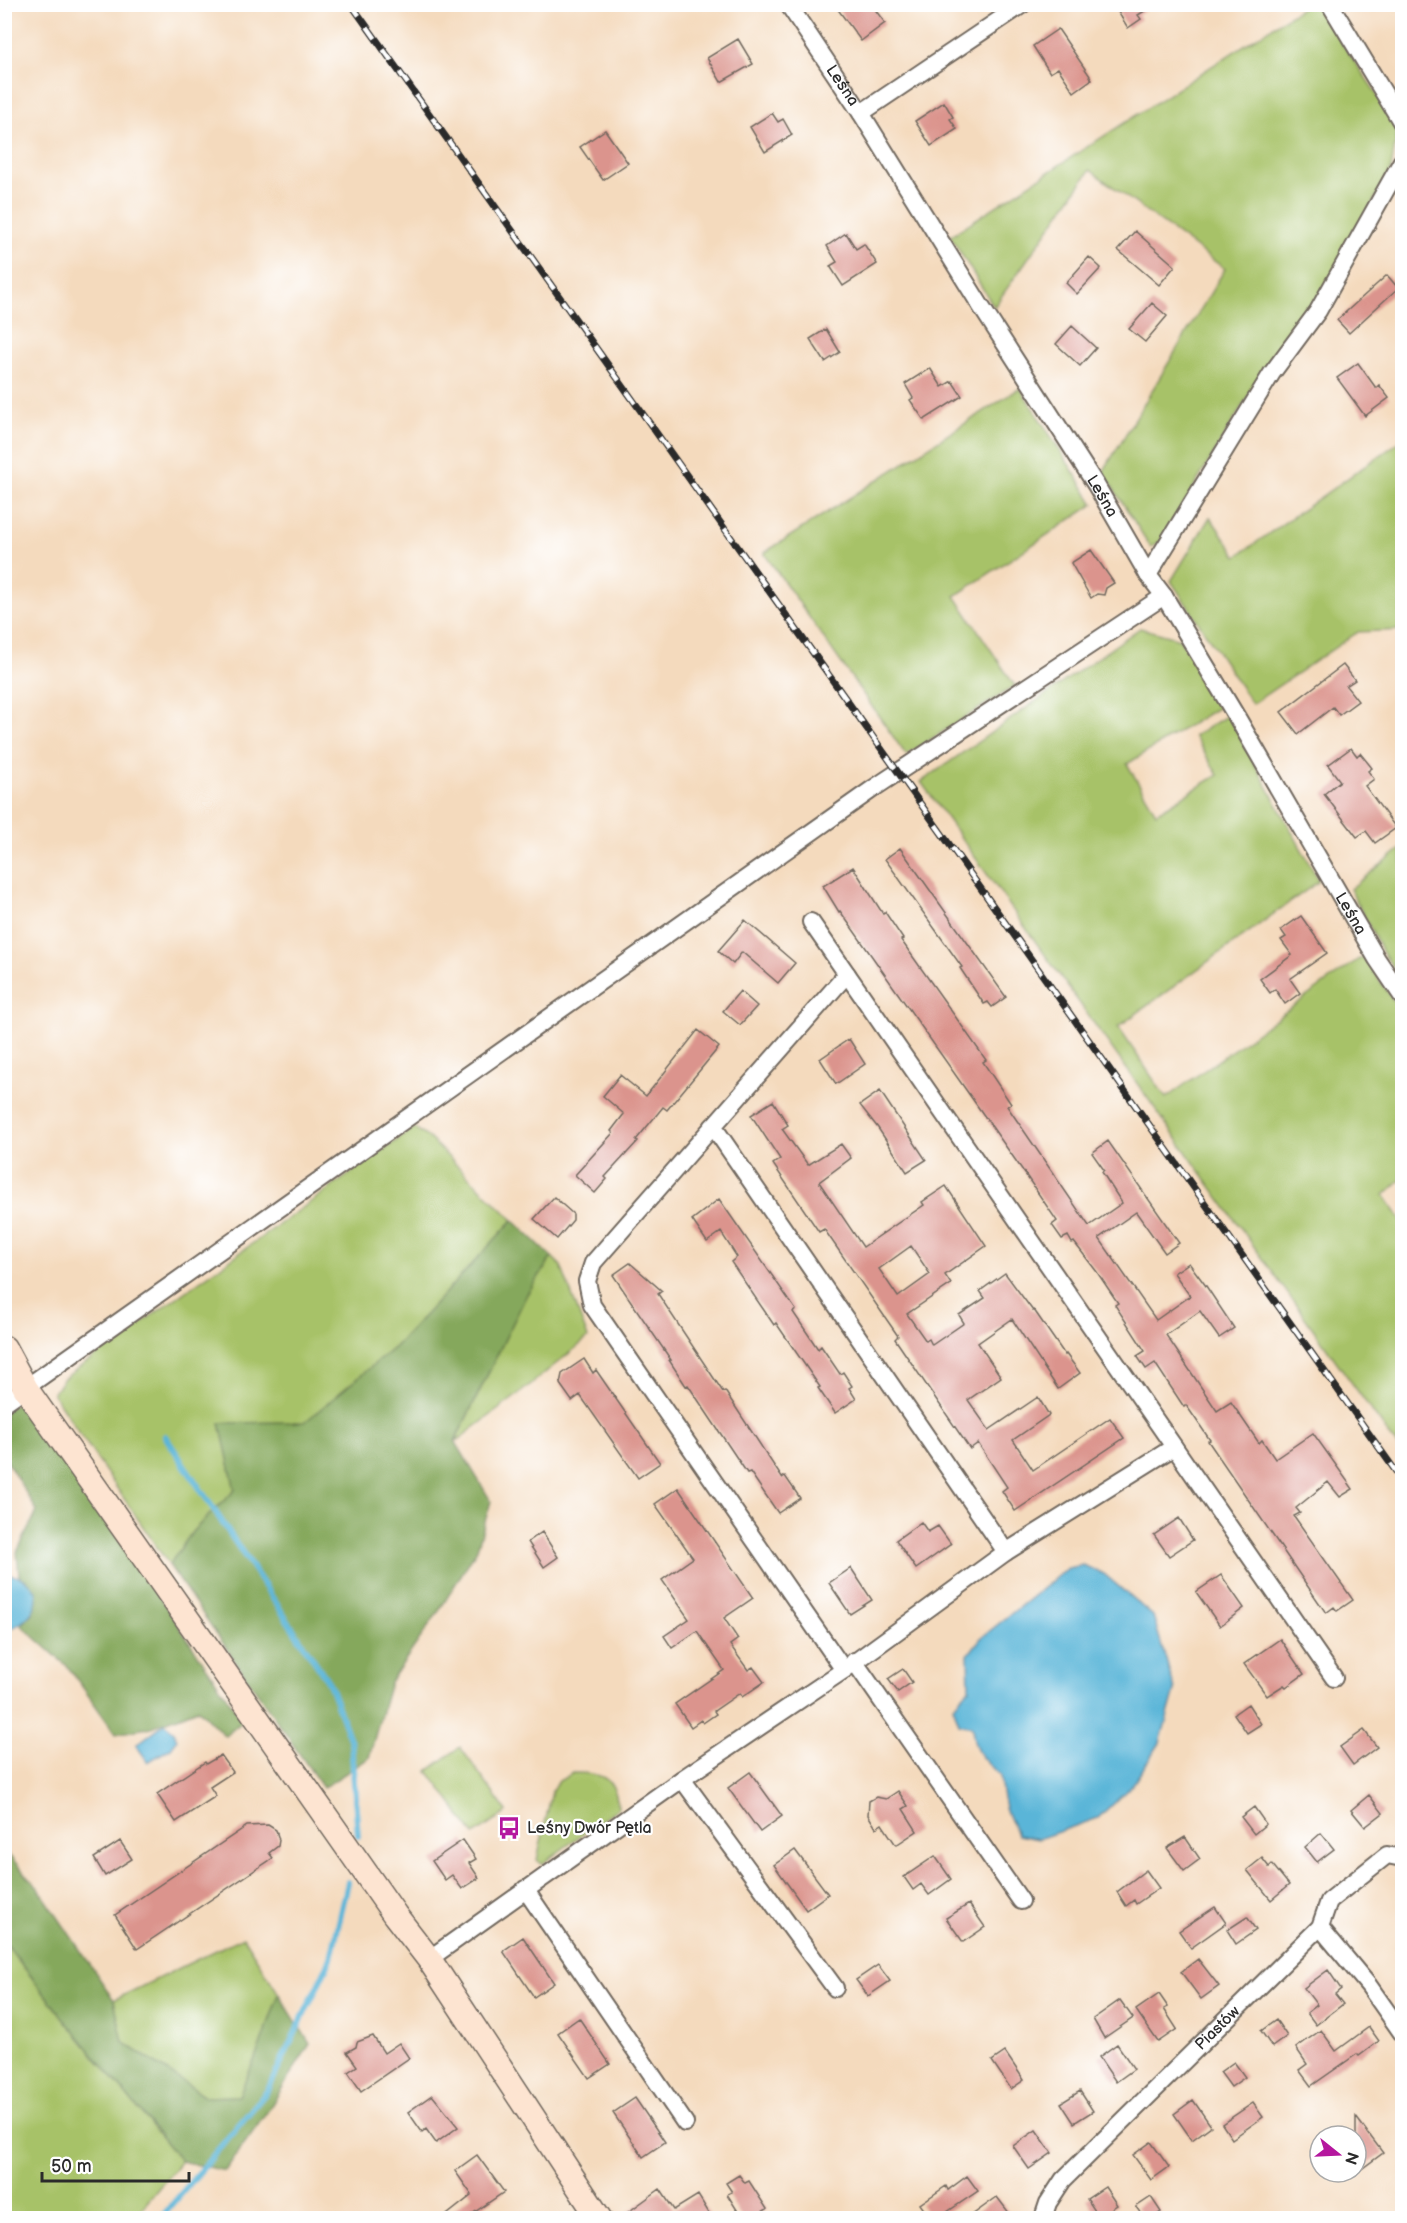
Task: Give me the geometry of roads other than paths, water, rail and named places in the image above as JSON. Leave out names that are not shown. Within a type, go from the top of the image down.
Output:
[{"type":"street","name":"Leśna","points":[[788,4],[861,113],[976,299],[1096,485],[1148,574],[1164,596],[1377,959],[1402,996]]},
{"type":"street","points":[[861,113],[1023,4]]},
{"type":"street","points":[[1330,4],[1402,123]]},
{"type":"street","points":[[1148,574],[1272,373],[1318,311],[1402,161]]},
{"type":"street","points":[[4,1403],[874,788],[1164,596]]},
{"type":"street","points":[[811,922],[1334,1678]]},
{"type":"street","points":[[846,974],[593,1263],[587,1281],[592,1305],[849,1666],[1021,1901]]},
{"type":"street","points":[[713,1126],[1006,1552]]},
{"type":"street","points":[[4,1348],[26,1389],[395,1915],[429,1959],[599,2218]]},
{"type":"street","points":[[429,1959],[682,1779],[849,1666],[1006,1552],[1174,1447]]},
{"type":"street","points":[[682,1779],[835,1988]]},
{"type":"street","name":"Piastów","points":[[1043,2218],[1051,2196],[1063,2180],[1320,1927],[1329,1900],[1387,1855],[1402,1858]]},
{"type":"street","points":[[525,1889],[685,2123]]},
{"type":"street","points":[[1320,1927],[1369,1986],[1402,2033]]},
{"type":"water","points":[[1083,1565],[1104,1574],[1153,1616],[1175,1690],[1160,1743],[1133,1784],[1098,1818],[1038,1839],[1018,1835],[1005,1806],[1000,1775],[977,1749],[972,1727],[959,1724],[953,1706],[969,1689],[968,1655],[981,1638],[1068,1568]]},
{"type":"water","points":[[8,1574],[31,1585],[36,1593],[36,1601],[27,1618],[5,1631],[5,1576]]},
{"type":"water","points":[[165,1723],[174,1732],[177,1740],[171,1748],[148,1762],[136,1745]]},
{"type":"waterway","points":[[165,1436],[329,1683],[351,1742],[358,1836]]},
{"type":"waterway","points":[[161,2218],[268,2090],[331,1958],[348,1882]]},
{"type":"railway","points":[[351,4],[1402,1480]]},
{"type":"place","name":"Leśny Dwór Pętla","points":[[509,1828]]}]
